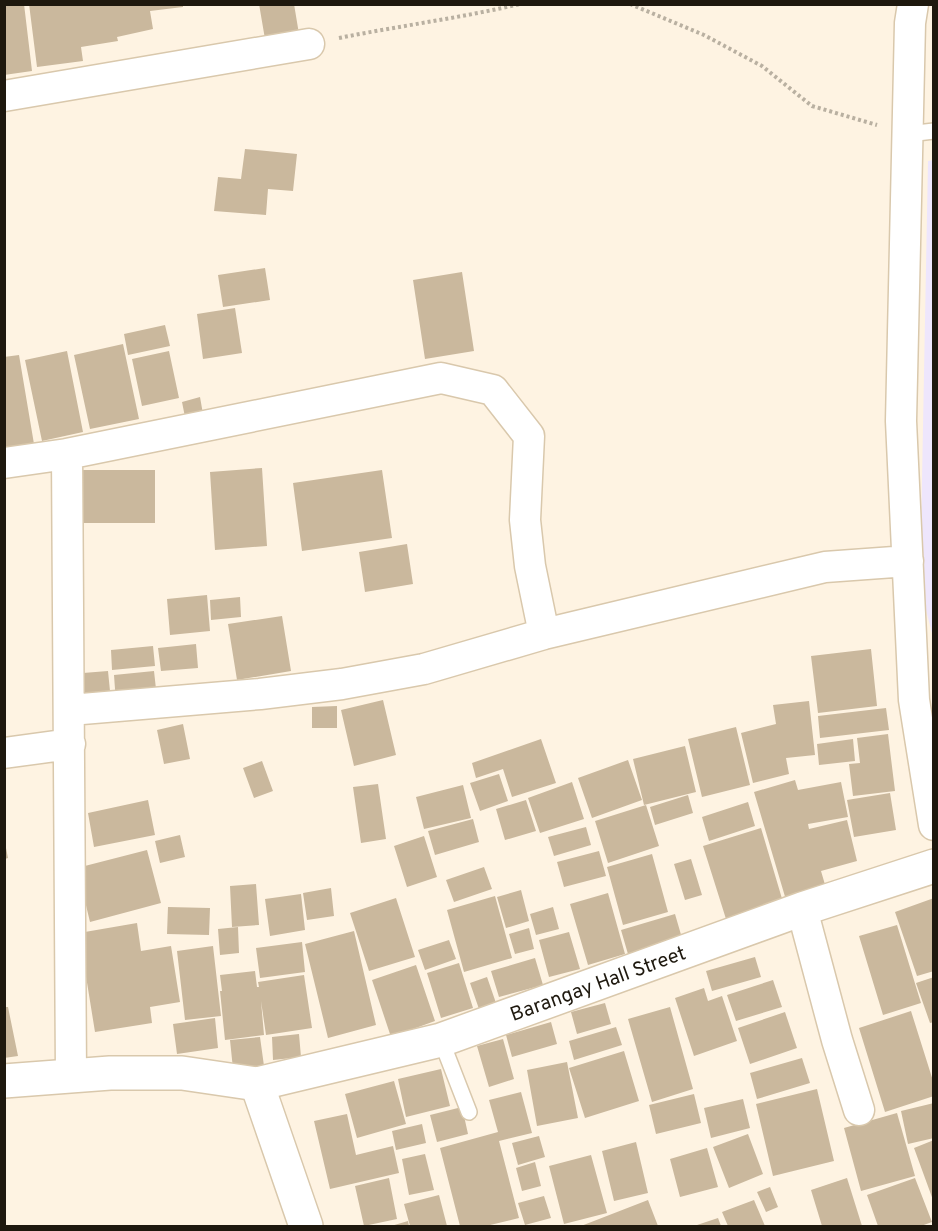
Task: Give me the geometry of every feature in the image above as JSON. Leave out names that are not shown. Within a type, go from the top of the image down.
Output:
[{"type":"main road","name":"Barangay Hall Street","points":[[257,1084],[441,1040],[802,909],[933,866]]},
{"type":"main road","points":[[4,1081],[110,1073],[182,1073],[257,1084],[306,1227]]},
{"type":"street","points":[[913,4],[910,22],[921,132],[901,422],[914,700],[933,825]]},
{"type":"street","points":[[4,96],[309,44]]},
{"type":"street","points":[[4,463],[67,454],[441,378],[493,390],[529,436],[525,520],[530,566],[544,633]]},
{"type":"street","points":[[67,454],[71,1075]]},
{"type":"street","points":[[70,710],[260,694],[342,684],[424,669],[544,633],[825,567],[908,561]]},
{"type":"street","points":[[4,753],[70,744]]},
{"type":"street","points":[[802,909],[837,1040],[859,1110]]},
{"type":"lane","points":[[441,1040],[469,1112]]},
{"type":"path","points":[[309,44],[422,22],[470,16],[520,4]]},
{"type":"path","points":[[630,4],[704,35],[762,66],[812,106],[921,132]]},
{"type":"shaded area","points":[[933,160],[933,637],[920,587],[928,161]]},
{"type":"building","points":[[24,4],[32,71],[4,75],[4,5]]},
{"type":"building","points":[[29,4],[183,4],[183,7],[150,11],[153,29],[117,37],[118,41],[81,47],[83,61],[37,67]]},
{"type":"building","points":[[259,4],[294,4],[299,34],[265,39]]},
{"type":"building","points":[[245,149],[297,154],[293,191],[268,189],[266,215],[214,211],[218,177],[241,179]]},
{"type":"building","points":[[265,268],[270,300],[223,307],[218,275]]},
{"type":"building","points":[[462,272],[474,351],[425,359],[413,280]]},
{"type":"building","points":[[235,308],[242,353],[203,359],[197,314]]},
{"type":"building","points":[[165,325],[170,346],[128,355],[124,334]]},
{"type":"building","points":[[123,344],[139,419],[90,429],[74,355]]},
{"type":"building","points":[[67,351],[83,432],[42,441],[25,360]]},
{"type":"building","points":[[169,351],[179,398],[142,406],[132,359]]},
{"type":"building","points":[[19,355],[34,444],[4,449],[4,357]]},
{"type":"building","points":[[200,397],[203,414],[185,417],[182,402]]},
{"type":"building","points":[[262,468],[267,546],[215,550],[210,472]]},
{"type":"building","points":[[83,470],[155,470],[155,523],[83,523]]},
{"type":"building","points":[[382,470],[392,538],[302,551],[293,483]]},
{"type":"building","points":[[407,544],[413,584],[365,592],[359,552]]},
{"type":"building","points":[[207,595],[210,631],[170,635],[167,599]]},
{"type":"building","points":[[240,597],[241,617],[211,620],[210,600]]},
{"type":"building","points":[[282,616],[291,671],[237,680],[228,624]]},
{"type":"building","points":[[196,644],[198,668],[161,671],[158,648]]},
{"type":"building","points":[[153,646],[155,666],[112,670],[111,650]]},
{"type":"building","points":[[871,649],[877,706],[818,713],[811,656]]},
{"type":"building","points":[[108,671],[111,701],[86,704],[83,673]]},
{"type":"building","points":[[154,671],[157,698],[116,703],[114,675]]},
{"type":"building","points":[[383,700],[396,755],[354,766],[341,710]]},
{"type":"building","points":[[809,701],[815,755],[786,758],[789,774],[753,783],[741,733],[776,724],[773,705]]},
{"type":"building","points":[[337,706],[337,728],[312,728],[312,707]]},
{"type":"building","points":[[886,708],[889,730],[820,738],[818,716]]},
{"type":"building","points":[[183,724],[190,759],[164,764],[157,730]]},
{"type":"building","points":[[736,727],[750,785],[702,797],[688,739]]},
{"type":"building","points":[[888,734],[895,791],[853,796],[849,764],[860,763],[857,738]]},
{"type":"building","points":[[541,739],[556,783],[512,797],[503,769],[476,778],[472,763]]},
{"type":"building","points":[[853,739],[855,761],[819,765],[817,744]]},
{"type":"building","points":[[685,746],[696,792],[644,805],[633,759]]},
{"type":"building","points":[[628,760],[642,800],[592,818],[578,778]]},
{"type":"building","points":[[262,761],[273,791],[254,798],[243,768]]},
{"type":"building","points":[[499,774],[508,801],[480,811],[470,783]]},
{"type":"building","points":[[795,780],[798,790],[841,782],[848,817],[808,824],[809,829],[847,820],[857,861],[821,871],[826,888],[786,900],[754,792]]},
{"type":"building","points":[[572,782],[584,819],[540,833],[528,798]]},
{"type":"building","points":[[378,784],[386,839],[361,843],[353,787]]},
{"type":"building","points":[[463,785],[471,818],[424,829],[416,797]]},
{"type":"building","points":[[890,793],[896,830],[854,837],[847,800]]},
{"type":"building","points":[[688,795],[693,813],[655,825],[650,807]]},
{"type":"building","points":[[148,800],[155,835],[94,847],[88,813]]},
{"type":"building","points":[[526,800],[536,831],[505,840],[496,809]]},
{"type":"building","points":[[748,802],[755,826],[709,841],[702,817]]},
{"type":"building","points":[[646,805],[659,846],[608,863],[595,821]]},
{"type":"building","points":[[473,819],[479,842],[435,855],[428,831]]},
{"type":"building","points":[[586,827],[591,845],[554,856],[548,837]]},
{"type":"building","points":[[761,828],[783,902],[726,919],[703,846]]},
{"type":"building","points":[[180,835],[185,857],[160,863],[155,841]]},
{"type":"building","points":[[424,836],[437,877],[407,887],[394,846]]},
{"type":"building","points":[[5,843],[8,858],[5,859]]},
{"type":"building","points":[[147,850],[161,903],[90,922],[77,868]]},
{"type":"building","points":[[599,851],[606,876],[564,887],[557,862]]},
{"type":"building","points":[[652,854],[668,912],[623,925],[607,867]]},
{"type":"building","points":[[691,859],[702,895],[685,900],[674,864]]},
{"type":"building","points":[[484,867],[492,889],[454,902],[446,880]]},
{"type":"building","points":[[256,884],[259,925],[232,927],[230,886]]},
{"type":"building","points":[[331,888],[334,916],[307,920],[303,893]]},
{"type":"building","points":[[521,890],[529,921],[506,928],[497,897]]},
{"type":"building","points":[[608,893],[625,954],[588,965],[570,904]]},
{"type":"building","points":[[301,894],[305,930],[270,936],[265,899]]},
{"type":"building","points":[[495,896],[512,958],[464,972],[447,910]]},
{"type":"building","points":[[396,898],[415,957],[369,971],[350,913]]},
{"type":"building","points":[[934,898],[934,971],[917,976],[895,912]]},
{"type":"building","points":[[168,907],[210,908],[209,935],[167,934]]},
{"type":"building","points":[[553,907],[559,929],[536,935],[530,914]]},
{"type":"building","points":[[675,914],[684,945],[630,961],[621,930]]},
{"type":"building","points":[[137,923],[141,951],[171,946],[180,1002],[150,1007],[152,1023],[95,1032],[79,933]]},
{"type":"building","points":[[897,925],[921,1003],[883,1015],[859,936]]},
{"type":"building","points":[[238,927],[239,953],[220,955],[218,929]]},
{"type":"building","points":[[529,928],[534,949],[515,954],[509,934]]},
{"type":"building","points":[[354,931],[376,1025],[328,1038],[305,944]]},
{"type":"building","points":[[569,932],[580,969],[549,977],[539,940]]},
{"type":"building","points":[[449,940],[456,959],[425,970],[418,950]]},
{"type":"building","points":[[302,942],[305,972],[260,978],[256,948]]},
{"type":"building","points":[[213,946],[221,1016],[185,1020],[177,951]]},
{"type":"building","points":[[755,957],[761,977],[712,991],[706,971]]},
{"type":"building","points":[[535,958],[543,985],[499,997],[491,971]]},
{"type":"building","points":[[459,963],[473,1008],[441,1018],[427,973]]},
{"type":"building","points":[[416,965],[435,1021],[391,1037],[372,980]]},
{"type":"building","points":[[255,971],[257,987],[259,987],[258,982],[304,975],[312,1028],[266,1035],[261,1001],[264,1035],[225,1040],[220,975]]},
{"type":"building","points":[[487,977],[496,1003],[479,1009],[470,983]]},
{"type":"building","points":[[934,977],[934,1022],[930,1023],[916,983]]},
{"type":"building","points":[[773,980],[782,1007],[736,1021],[727,995]]},
{"type":"building","points":[[704,988],[708,1001],[722,996],[737,1041],[694,1056],[675,998]]},
{"type":"building","points":[[605,1003],[611,1024],[577,1034],[571,1012]]},
{"type":"building","points":[[4,1007],[8,1007],[18,1056],[4,1058]]},
{"type":"building","points":[[670,1007],[693,1089],[652,1102],[628,1019]]},
{"type":"building","points":[[911,1011],[934,1084],[934,1096],[885,1112],[859,1028]]},
{"type":"building","points":[[785,1012],[797,1048],[750,1064],[738,1028]]},
{"type":"building","points":[[215,1018],[218,1048],[177,1054],[173,1024]]},
{"type":"building","points":[[551,1022],[557,1044],[512,1057],[506,1035]]},
{"type":"building","points":[[616,1027],[622,1045],[574,1060],[569,1041]]},
{"type":"building","points":[[299,1034],[301,1057],[273,1060],[272,1037]]},
{"type":"building","points":[[260,1037],[264,1066],[233,1069],[230,1040]]},
{"type":"building","points":[[503,1039],[514,1079],[489,1087],[477,1046]]},
{"type":"building","points":[[624,1051],[639,1101],[585,1118],[569,1068]]},
{"type":"building","points":[[802,1058],[810,1083],[757,1099],[750,1073]]},
{"type":"building","points":[[567,1062],[578,1118],[537,1126],[527,1070]]},
{"type":"building","points":[[441,1069],[450,1106],[406,1117],[398,1079]]},
{"type":"building","points":[[394,1081],[406,1124],[357,1138],[345,1094]]},
{"type":"building","points":[[817,1089],[834,1161],[773,1176],[756,1104]]},
{"type":"building","points":[[521,1092],[532,1133],[499,1141],[519,1218],[486,1226],[460,1226],[440,1148],[498,1132],[489,1100]]},
{"type":"building","points":[[694,1094],[701,1123],[656,1134],[649,1105]]},
{"type":"building","points":[[743,1099],[750,1128],[711,1138],[704,1108]]},
{"type":"building","points":[[934,1103],[934,1138],[908,1144],[901,1111]]},
{"type":"building","points":[[462,1107],[468,1134],[437,1142],[430,1115]]},
{"type":"building","points":[[897,1113],[915,1176],[861,1191],[844,1128]]},
{"type":"building","points":[[347,1114],[356,1155],[393,1146],[399,1173],[330,1189],[314,1121]]},
{"type":"building","points":[[422,1124],[426,1143],[396,1150],[392,1131]]},
{"type":"building","points":[[748,1134],[763,1174],[729,1188],[713,1147]]},
{"type":"building","points":[[539,1136],[545,1157],[518,1165],[512,1143]]},
{"type":"building","points":[[934,1140],[934,1200],[933,1200],[914,1148]]},
{"type":"building","points":[[636,1142],[648,1193],[614,1201],[602,1151]]},
{"type":"building","points":[[707,1148],[718,1187],[680,1197],[670,1159]]},
{"type":"building","points":[[425,1154],[434,1190],[409,1195],[402,1159]]},
{"type":"building","points":[[591,1155],[607,1213],[564,1224],[549,1166]]},
{"type":"building","points":[[535,1162],[541,1186],[522,1191],[516,1168]]},
{"type":"building","points":[[389,1178],[397,1219],[364,1226],[355,1186]]},
{"type":"building","points":[[847,1178],[862,1226],[822,1226],[811,1190]]},
{"type":"building","points":[[915,1178],[932,1222],[921,1226],[878,1226],[867,1195]]},
{"type":"building","points":[[770,1187],[778,1207],[766,1212],[757,1192]]},
{"type":"building","points":[[439,1195],[447,1226],[410,1226],[404,1204]]},
{"type":"building","points":[[544,1196],[551,1218],[525,1225],[518,1203]]},
{"type":"building","points":[[648,1200],[658,1226],[581,1226]]},
{"type":"building","points":[[754,1200],[765,1226],[728,1226],[722,1212]]},
{"type":"building","points":[[718,1218],[721,1226],[694,1226]]},
{"type":"building","points":[[408,1221],[409,1226],[391,1226]]}]
